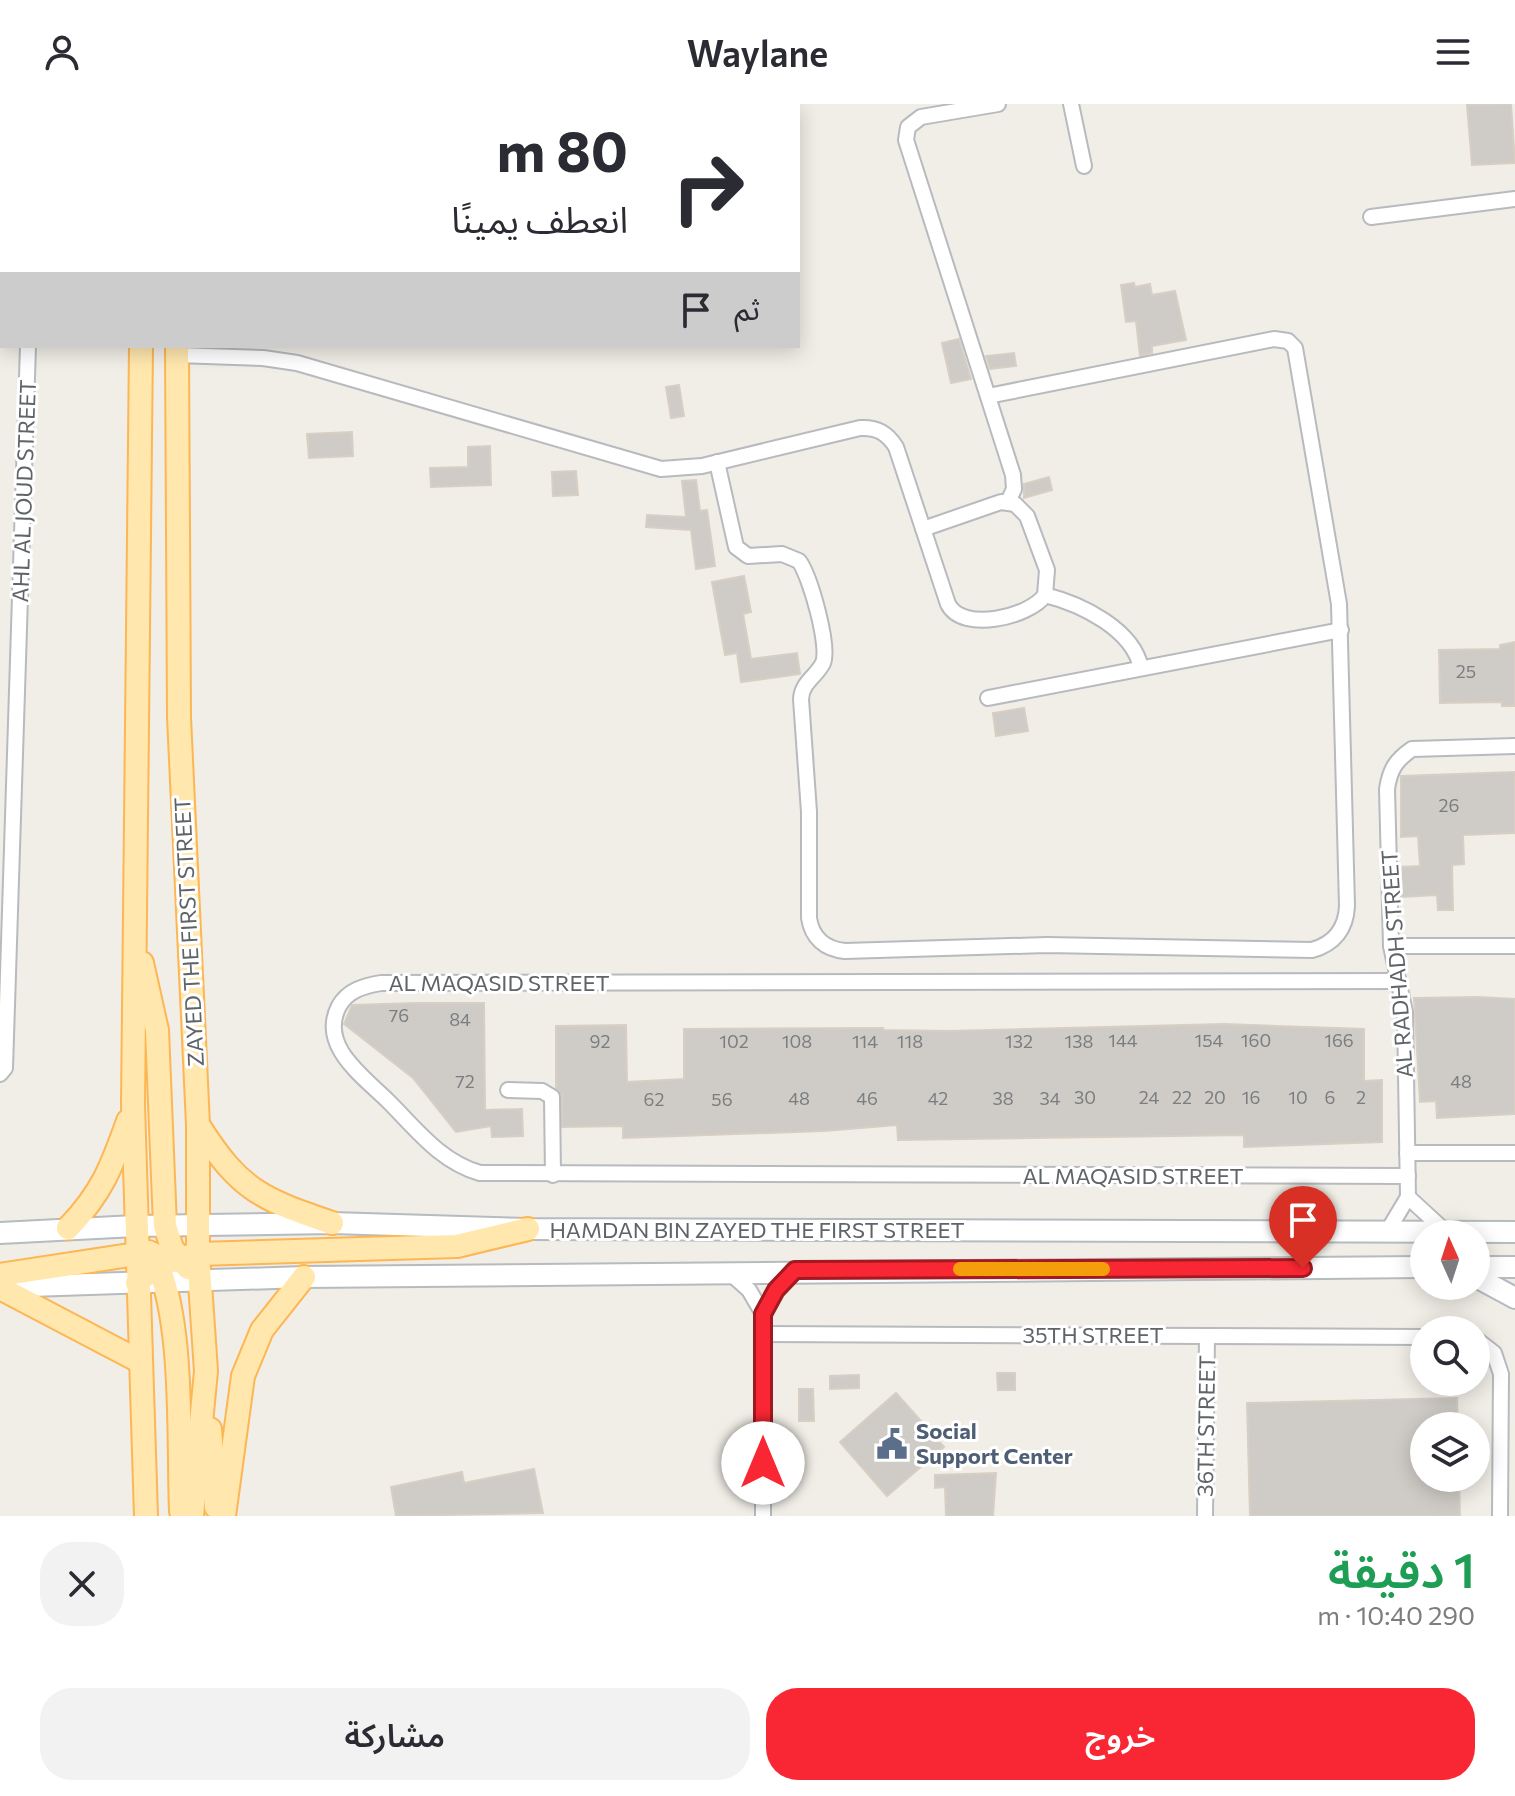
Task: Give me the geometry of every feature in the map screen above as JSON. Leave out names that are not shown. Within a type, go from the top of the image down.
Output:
[{"type":"main road","name":"ZAYED THE FIRST STREET","points":[[141,348],[133,1104],[135,1226],[166,1259],[200,1280],[206,1371],[192,1516]]},
{"type":"main road","name":"ZAYED THE FIRST STREET","points":[[146,1516],[137,1283],[198,1226],[198,1125],[179,717],[177,351]]},
{"type":"main road","points":[[135,937],[157,1030],[181,1516]]},
{"type":"main road","points":[[68,1228],[92,1202],[109,1177],[133,1104]]},
{"type":"main road","points":[[198,1125],[236,1178],[288,1208],[332,1223]]},
{"type":"main road","name":"HAMDAN BIN ZAYED THE FIRST STREET","points":[[0,1233],[68,1228],[332,1223],[528,1229],[1410,1232]]},
{"type":"main road","points":[[0,1275],[166,1259],[434,1248],[482,1242],[528,1229]]},
{"type":"main road","name":"HAMDAN BIN ZAYED THE FIRST STREET","points":[[1490,1232],[1515,1232]]},
{"type":"main road","name":"HAMDAN BIN ZAYED THE FIRST STREET","points":[[166,1259],[200,1280],[795,1270],[1410,1267]]},
{"type":"main road","points":[[1490,1267],[1515,1267]]},
{"type":"main road","points":[[224,1516],[243,1376],[262,1330],[304,1277]]},
{"type":"main road","points":[[0,1287],[137,1283]]},
{"type":"main road","points":[[1490,1285],[1515,1298]]},
{"type":"main road","points":[[0,1287],[139,1361]]},
{"type":"main road","points":[[206,1371],[216,1516]]},
{"type":"street","points":[[998,104],[921,117],[912,123],[906,133],[1013,475],[1014,489],[1008,502]]},
{"type":"street","points":[[1071,104],[1084,166]]},
{"type":"street","points":[[1371,217],[1515,199]]},
{"type":"street","points":[[717,462],[738,552],[748,556],[789,554],[799,561],[825,642],[822,665],[804,686],[801,699],[809,812],[809,918],[817,938],[837,950],[1047,945],[1312,950],[1330,943],[1341,930],[1347,906],[1341,630],[1297,353],[1288,341],[1274,339],[988,396]]},
{"type":"street","name":"AHL AL JOUD STREET","points":[[3,1071],[28,348]]},
{"type":"street","points":[[177,351],[297,363],[647,467],[675,470],[860,428],[874,428],[887,435],[896,447],[923,529],[948,604],[957,617],[973,621],[995,617],[1031,608],[1045,595],[1049,576],[1027,516],[1008,502],[923,529]]},
{"type":"street","points":[[1045,595],[1077,605],[1102,620],[1133,649],[1141,668]]},
{"type":"street","points":[[988,698],[1341,630]]},
{"type":"street","name":"AL RADHADH STREET","points":[[1408,1197],[1405,1012],[1391,946],[1387,789],[1390,772],[1399,758],[1412,749],[1515,746]]},
{"type":"street","points":[[1391,946],[1515,946]]},
{"type":"street","name":"AL MAQASID STREET","points":[[1398,981],[381,983],[352,992],[341,1002],[333,1031],[346,1059],[441,1153],[464,1168],[480,1173],[1408,1176]]},
{"type":"street","points":[[508,1090],[542,1091],[552,1097],[553,1175]]},
{"type":"street","points":[[1407,1153],[1515,1153]]},
{"type":"street","points":[[1387,1232],[1408,1197],[1434,1220]]},
{"type":"street","points":[[763,1516],[763,1314],[776,1290],[795,1270]]},
{"type":"street","points":[[728,1271],[749,1290],[763,1314]]},
{"type":"street","name":"35TH STREET","points":[[763,1334],[1410,1337]]},
{"type":"street","name":"36TH STREET","points":[[1205,1516],[1207,1336]]},
{"type":"street","points":[[1490,1350],[1501,1374],[1500,1516]]},
{"type":"building","points":[[1511,104],[1515,163],[1472,165],[1467,105]]},
{"type":"building","points":[[1134,283],[1135,287],[1150,284],[1152,295],[1175,291],[1186,340],[1152,346],[1152,353],[1140,356],[1136,321],[1126,322],[1121,285]]},
{"type":"building","points":[[959,339],[971,379],[951,383],[942,343]]},
{"type":"building","points":[[1014,353],[1016,366],[990,369],[986,356]]},
{"type":"building","points":[[679,385],[684,416],[671,418],[666,387]]},
{"type":"building","points":[[352,432],[353,456],[309,458],[307,434]]},
{"type":"building","points":[[490,446],[491,485],[431,487],[430,468],[468,467],[468,447]]},
{"type":"building","points":[[576,471],[578,495],[553,496],[552,472]]},
{"type":"building","points":[[1049,477],[1052,490],[1024,498],[1024,484]]},
{"type":"building","points":[[696,480],[700,511],[707,510],[715,566],[696,569],[691,530],[646,527],[647,515],[686,517],[682,481]]},
{"type":"building","points":[[744,576],[751,612],[743,614],[751,659],[797,653],[800,674],[741,682],[737,653],[725,655],[712,582]]},
{"type":"building","points":[[1515,642],[1515,706],[1502,706],[1502,702],[1440,703],[1439,650],[1500,649],[1500,645]]},
{"type":"building","points":[[1024,708],[1028,731],[996,736],[993,713]]},
{"type":"building","points":[[1515,772],[1515,833],[1463,835],[1464,864],[1452,865],[1453,910],[1438,910],[1437,895],[1401,897],[1399,867],[1420,866],[1418,836],[1401,837],[1401,776]]},
{"type":"building","points":[[1414,998],[1515,999],[1515,1114],[1437,1118],[1436,1101],[1420,1102]]},
{"type":"building","points":[[484,1003],[485,1110],[522,1109],[523,1136],[492,1137],[491,1126],[456,1132],[413,1078],[344,1024],[352,1005]]},
{"type":"building","points":[[1224,1024],[1364,1029],[1364,1081],[1382,1080],[1382,1142],[1244,1147],[1244,1135],[898,1140],[897,1125],[824,1131],[623,1138],[623,1126],[562,1127],[562,1096],[556,1088],[556,1026],[626,1025],[627,1082],[684,1079],[684,1029],[883,1028],[950,1031]]},
{"type":"building","points":[[997,1373],[1015,1373],[1015,1390],[998,1390]]},
{"type":"building","points":[[859,1375],[859,1388],[830,1389],[830,1376]]},
{"type":"building","points":[[799,1389],[813,1389],[814,1421],[799,1421]]},
{"type":"building","name":"Social Support Center","points":[[896,1393],[944,1447],[887,1496],[840,1442]]},
{"type":"building","points":[[1457,1398],[1458,1412],[1410,1412],[1410,1492],[1459,1492],[1460,1516],[1250,1516],[1247,1403]]},
{"type":"building","points":[[534,1469],[543,1513],[396,1516],[391,1487],[462,1472],[464,1483]]},
{"type":"building","points":[[996,1473],[993,1516],[946,1516],[945,1487],[935,1488],[935,1475]]},
{"type":"slow traffic","points":[[960,1269],[1103,1269]]},
{"type":"place","name":"Social Support Center","points":[[892,1444]]},
{"type":"route","points":[[763,1463],[763,1314],[776,1290],[795,1270],[1303,1268]]}]
